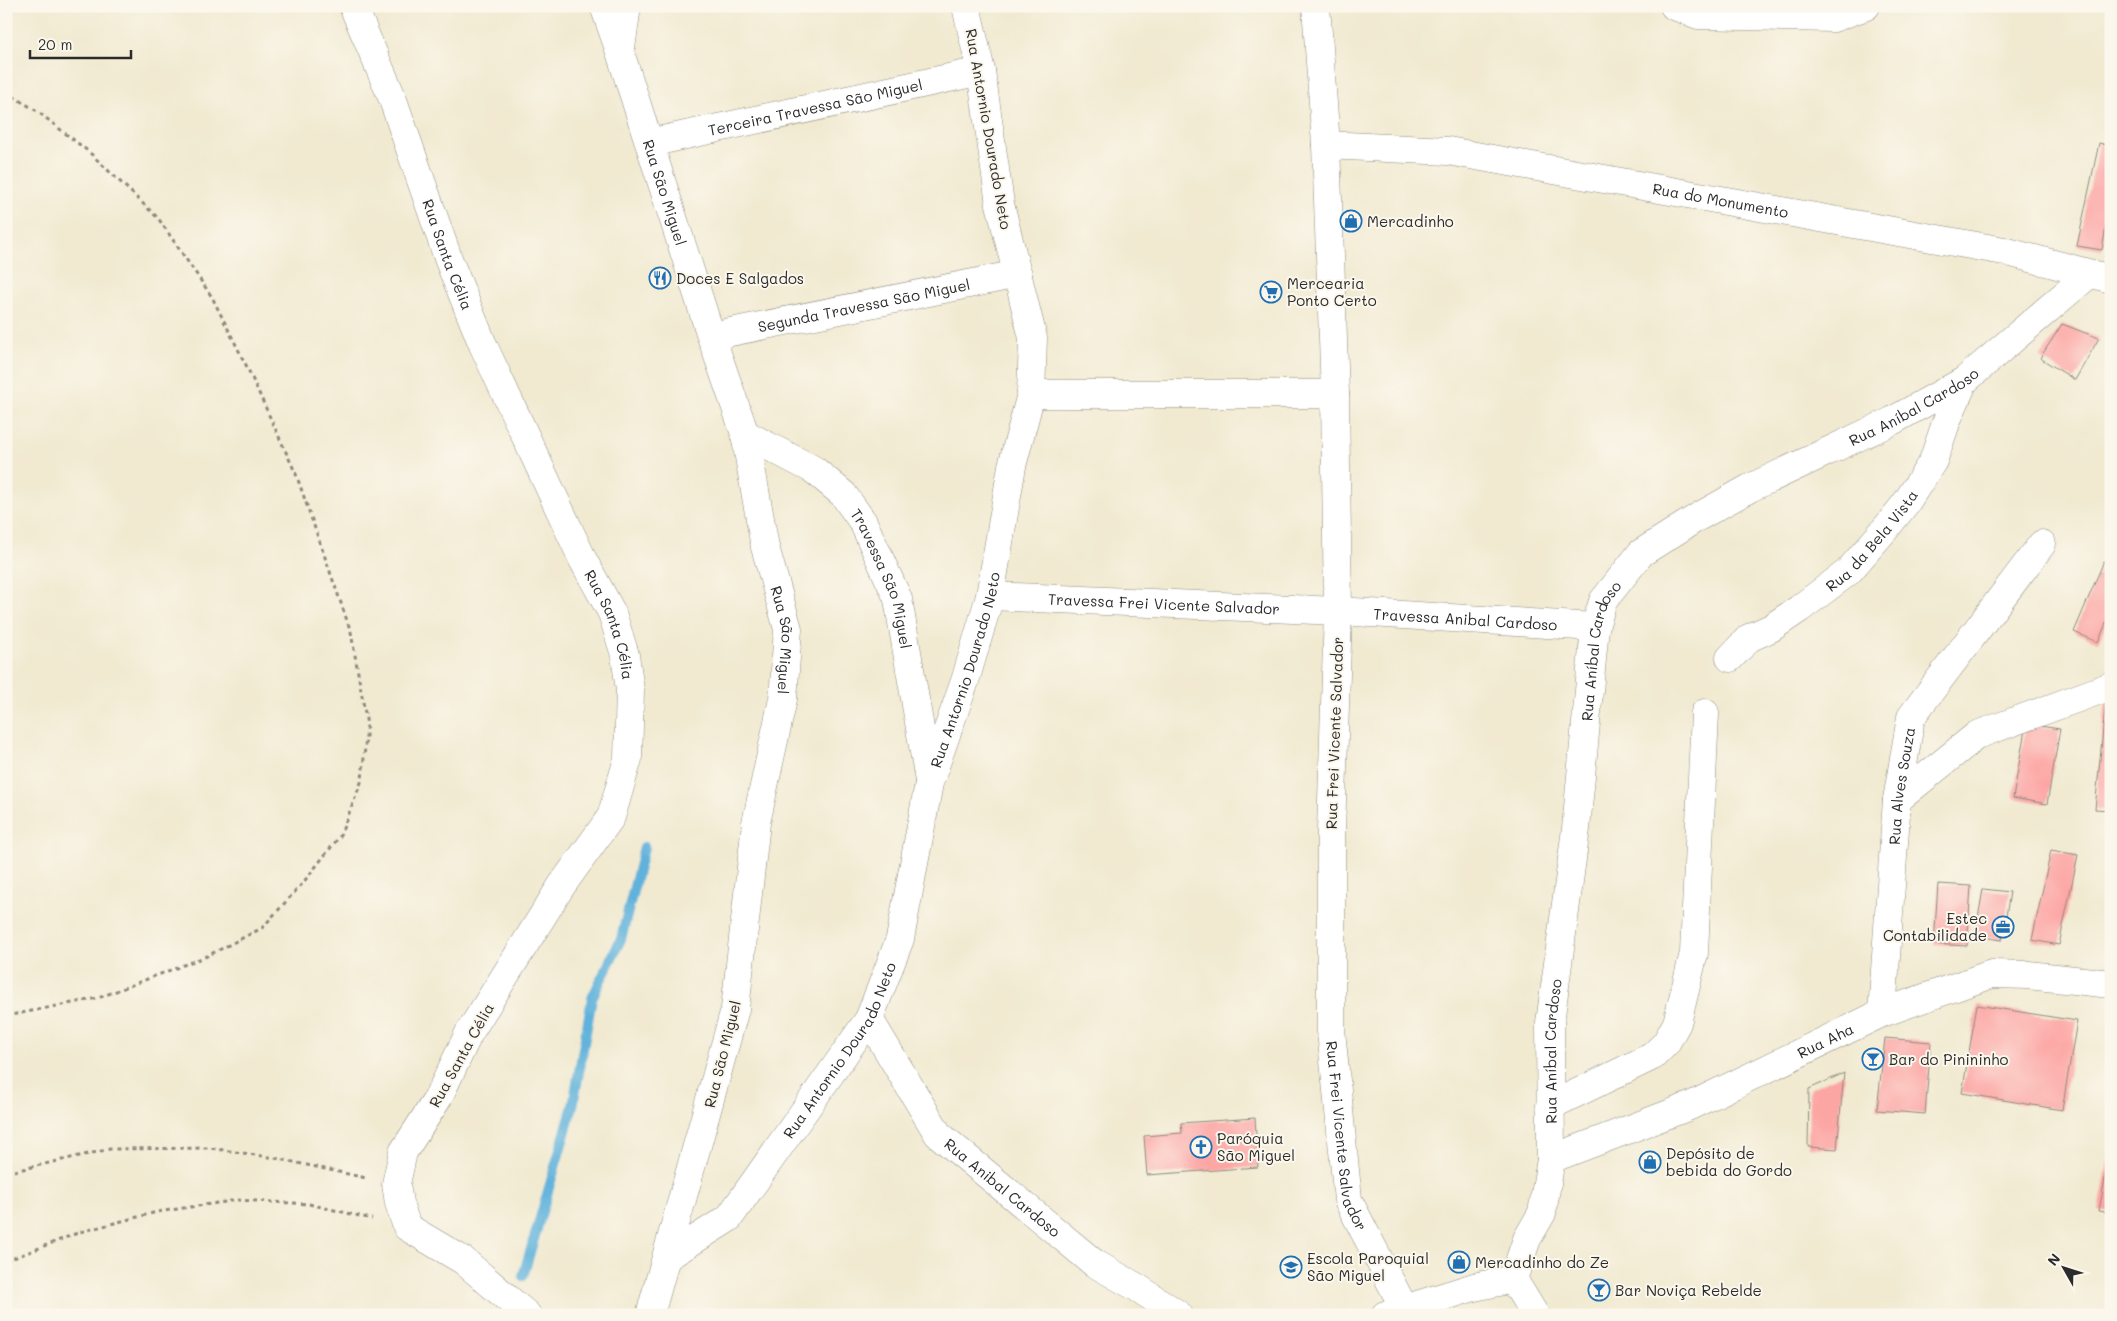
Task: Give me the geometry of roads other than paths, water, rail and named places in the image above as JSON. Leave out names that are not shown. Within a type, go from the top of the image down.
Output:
[{"type":"street","name":"Rua Santa Célia","points":[[353,6],[392,97],[450,261],[483,346],[583,560],[612,613],[625,655],[630,690],[628,759],[611,817],[562,885],[469,1032],[438,1098],[403,1152],[396,1184],[398,1203],[407,1228],[464,1261],[527,1315]]},
{"type":"street","name":"Rua São Miguel","points":[[604,6],[711,336],[745,434],[766,546],[788,629],[783,699],[756,823],[735,1009],[650,1315]]},
{"type":"street","points":[[620,52],[627,6]]},
{"type":"street","name":"Rua Antornio Dourado Neto","points":[[667,1257],[729,1218],[869,1019],[900,939],[929,783],[965,681],[990,596],[1012,466],[1031,394],[1032,338],[1000,204],[981,71],[966,6]]},
{"type":"street","name":"Rua Frei Vicente Salvador","points":[[1316,6],[1326,145],[1335,394],[1338,612],[1331,832],[1331,1031],[1348,1200],[1401,1312]]},
{"type":"street","points":[[1674,6],[1698,15],[1833,18],[1866,6]]},
{"type":"street","name":"Terceira Travessa São Miguel","points":[[649,143],[981,71]]},
{"type":"street","name":"Rua do Monumento","points":[[1326,145],[1448,151],[2004,251],[2100,276]]},
{"type":"street","name":"Segunda Travessa São Miguel","points":[[711,336],[1018,274]]},
{"type":"street","name":"Rua Aníbal Cardoso","points":[[1513,1279],[1527,1239],[1542,1213],[1551,1159],[1550,1023],[1576,829],[1595,627],[1603,600],[1641,553],[1698,517],[1750,488],[1892,421],[1964,381],[2100,276]]},
{"type":"street","name":"Rua da Bela Vista","points":[[1730,658],[1749,638],[1771,628],[1848,572],[1886,528],[1906,503],[1933,461],[1947,420],[1964,381]]},
{"type":"street","points":[[1031,394],[1335,394]]},
{"type":"street","name":"Travessa São Miguel","points":[[745,434],[814,470],[843,494],[863,522],[898,599],[929,783]]},
{"type":"street","name":"Rua Alves Souza","points":[[1882,1013],[1897,800],[1910,718],[2042,544]]},
{"type":"street","name":"Travessa Frei Vicente Salvador","points":[[990,596],[1338,612]]},
{"type":"street","name":"Travessa Anibal Cardoso","points":[[1338,612],[1595,627]]},
{"type":"street","points":[[1897,800],[1977,735],[2111,686]]},
{"type":"street","points":[[1550,1106],[1653,1056],[1666,1043],[1677,1023],[1694,953],[1705,713]]},
{"type":"street","name":"Rua Aha","points":[[1551,1159],[1690,1106],[1882,1013],[1992,974],[2111,984]]},
{"type":"street","name":"Rua Anibal Cardoso","points":[[869,1019],[938,1134],[1094,1263],[1138,1288],[1179,1315]]},
{"type":"street","points":[[1401,1312],[1474,1287],[1513,1279],[1535,1315]]},
{"type":"waterway","points":[[523,1276],[573,1106],[592,998],[621,939],[644,847]]},
{"type":"place","name":"Mercadinho","points":[[1351,221]]},
{"type":"place","name":"Doces E Salgados","points":[[660,278]]},
{"type":"place","name":"Mercearia Ponto Certo","points":[[1271,292]]},
{"type":"place","name":"Estec Contabilidade","points":[[2003,927]]},
{"type":"place","name":"Bar do Pinininho","points":[[1873,1059]]},
{"type":"place","name":"Paróquia São Miguel","points":[[1201,1147]]},
{"type":"place","name":"Depósito de bebida do Gordo","points":[[1650,1162]]},
{"type":"place","name":"Mercadinho do Ze","points":[[1459,1262]]},
{"type":"place","name":"Escola Paroquial São Miguel","points":[[1291,1267]]},
{"type":"place","name":"Bar Noviça Rebelde","points":[[1599,1290]]}]
